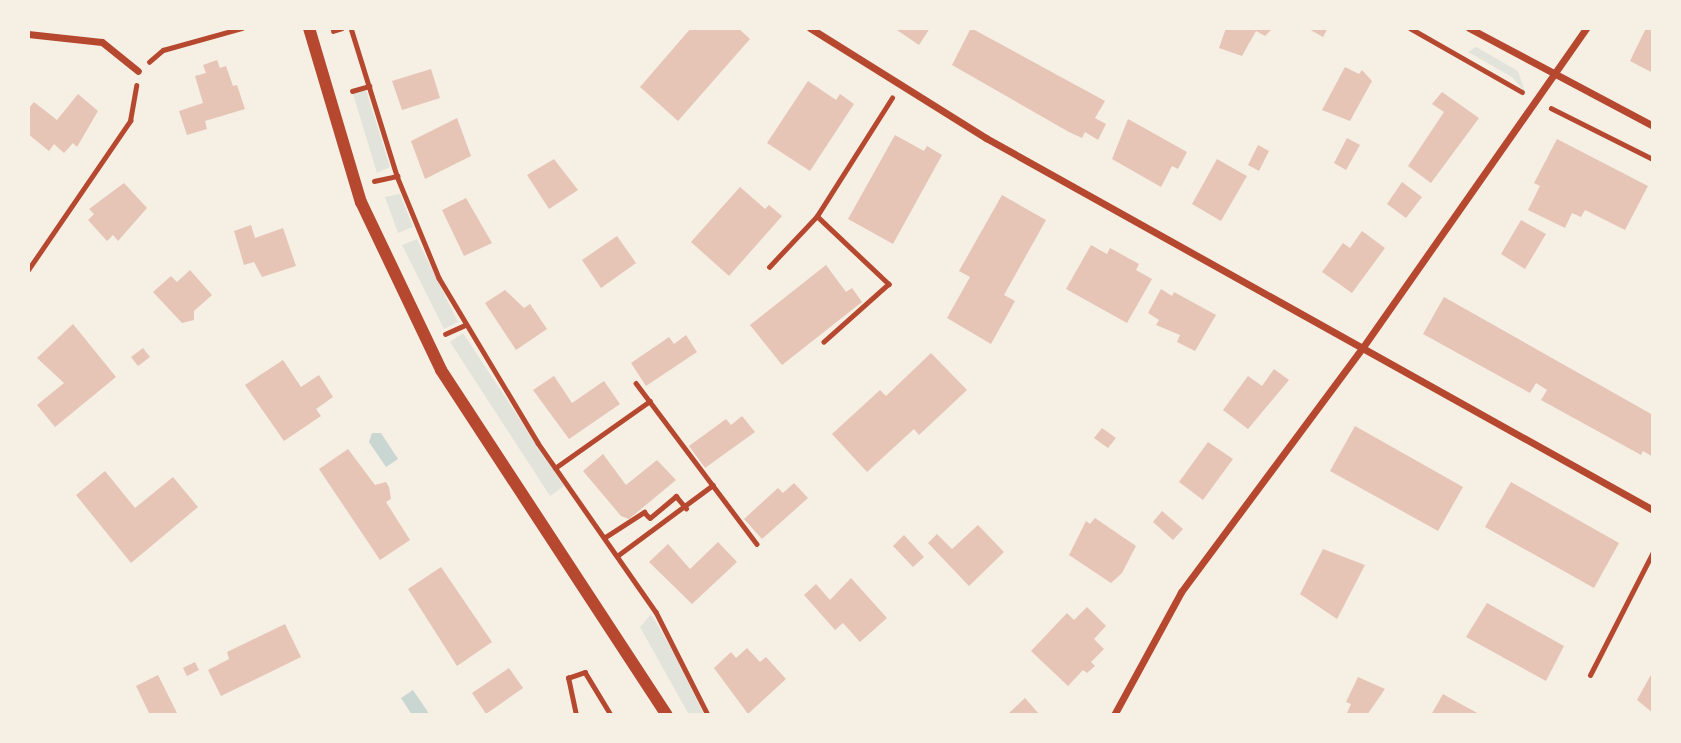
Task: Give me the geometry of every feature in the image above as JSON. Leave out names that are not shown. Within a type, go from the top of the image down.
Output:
[{"type":"street","points":[[309,28],[361,202],[441,370],[667,715]]},
{"type":"street","points":[[810,28],[1043,171],[1653,510]]},
{"type":"street","points":[[1469,28],[1653,126]]},
{"type":"street","points":[[1114,715],[1181,592],[1363,347],[1586,28]]},
{"type":"street","points":[[28,34],[102,42],[138,71]]},
{"type":"lane","points":[[1590,675],[1653,552]]},
{"type":"path","points":[[163,51],[242,28]]},
{"type":"path","points":[[333,31],[341,28]]},
{"type":"path","points":[[351,28],[397,176],[439,278],[463,326],[555,468],[656,612],[708,715]]},
{"type":"path","points":[[769,267],[817,216],[900,85]]},
{"type":"path","points":[[352,91],[369,86]]},
{"type":"path","points":[[28,270],[130,121]]},
{"type":"path","points":[[817,216],[889,284],[824,342]]},
{"type":"path","points":[[636,383],[757,544]]},
{"type":"path","points":[[555,468],[650,401]]},
{"type":"path","points":[[617,556],[686,508],[713,485]]},
{"type":"path","points":[[604,538],[644,512],[650,518],[676,496],[686,508]]},
{"type":"path","points":[[576,715],[568,678],[585,672],[611,715]]},
{"type":"shaded area","points":[[1476,47],[1518,71],[1525,92],[1512,77],[1468,52]]},
{"type":"shaded area","points":[[366,90],[390,167],[377,173],[353,94]]},
{"type":"shaded area","points":[[400,194],[413,227],[398,233],[385,197]]},
{"type":"shaded area","points":[[417,239],[458,322],[444,329],[402,245]]},
{"type":"shaded area","points":[[463,333],[564,486],[550,496],[450,342]]},
{"type":"shaded area","points":[[372,433],[381,433],[398,459],[386,467],[369,442]]},
{"type":"shaded area","points":[[651,614],[675,654],[704,715],[689,715],[640,627]]},
{"type":"shaded area","points":[[413,690],[430,715],[412,715],[401,698]]},
{"type":"building","points":[[691,28],[738,28],[750,39],[678,121],[640,87]]},
{"type":"building","points":[[894,28],[930,28],[919,45]]},
{"type":"building","points":[[971,28],[1105,101],[1095,118],[1106,124],[1098,140],[1085,132],[1082,138],[1069,132],[952,65]]},
{"type":"building","points":[[1226,28],[1273,28],[1265,36],[1256,31],[1242,56],[1219,48]]},
{"type":"building","points":[[1307,28],[1328,28],[1323,37]]},
{"type":"building","points":[[1646,28],[1653,28],[1653,73],[1630,61]]},
{"type":"building","points":[[217,60],[220,68],[226,66],[233,86],[237,85],[245,109],[205,121],[207,129],[187,135],[179,111],[203,103],[195,76],[206,73],[203,65]]},
{"type":"building","points":[[1345,67],[1359,74],[1362,70],[1372,81],[1350,121],[1322,110]]},
{"type":"building","points":[[431,69],[440,98],[402,110],[392,81]]},
{"type":"building","points":[[808,81],[836,100],[840,94],[854,104],[810,171],[767,143]]},
{"type":"building","points":[[1442,92],[1479,118],[1431,183],[1408,166],[1444,112],[1432,104]]},
{"type":"building","points":[[78,94],[98,111],[77,147],[73,143],[64,153],[54,144],[49,151],[28,134],[28,109],[34,102],[57,120]]},
{"type":"building","points":[[457,118],[471,156],[425,179],[411,141]]},
{"type":"building","points":[[1128,119],[1187,152],[1178,169],[1172,166],[1161,187],[1112,159]]},
{"type":"building","points":[[895,135],[924,151],[927,146],[942,155],[893,244],[848,219]]},
{"type":"building","points":[[1347,138],[1360,145],[1346,170],[1334,163]]},
{"type":"building","points":[[1557,139],[1648,186],[1625,230],[1585,210],[1581,217],[1572,213],[1565,228],[1528,210],[1540,186],[1534,183]]},
{"type":"building","points":[[1258,145],[1269,151],[1259,171],[1248,165]]},
{"type":"building","points":[[554,159],[578,190],[549,209],[527,175]]},
{"type":"building","points":[[1217,159],[1247,176],[1221,221],[1192,204]]},
{"type":"building","points":[[1402,182],[1422,197],[1406,218],[1387,204]]},
{"type":"building","points":[[124,183],[147,208],[118,241],[113,235],[107,241],[88,220],[94,214],[89,209]]},
{"type":"building","points":[[740,187],[765,209],[769,205],[782,216],[729,276],[691,242]]},
{"type":"building","points":[[1002,195],[1046,220],[1004,295],[1015,301],[991,344],[947,318],[970,277],[959,271]]},
{"type":"building","points":[[466,198],[492,243],[464,256],[442,210]]},
{"type":"building","points":[[1521,220],[1546,234],[1525,269],[1501,254]]},
{"type":"building","points":[[251,225],[255,238],[283,228],[296,266],[262,277],[254,262],[244,265],[234,231]]},
{"type":"building","points":[[1362,231],[1385,248],[1352,293],[1322,272],[1343,243],[1350,248]]},
{"type":"building","points":[[617,236],[636,263],[601,288],[582,260]]},
{"type":"building","points":[[1091,245],[1107,254],[1110,248],[1139,264],[1136,270],[1152,279],[1127,323],[1066,289]]},
{"type":"building","points":[[826,265],[846,292],[852,288],[862,302],[782,365],[750,325]]},
{"type":"building","points":[[190,270],[212,295],[194,311],[194,320],[182,323],[153,292],[171,276],[177,282]]},
{"type":"building","points":[[1161,289],[1172,296],[1174,292],[1216,315],[1195,351],[1177,342],[1180,335],[1156,325],[1159,320],[1148,313]]},
{"type":"building","points":[[505,290],[524,308],[530,304],[547,329],[516,350],[485,303]]},
{"type":"building","points":[[1444,297],[1653,415],[1653,457],[1643,451],[1641,455],[1541,400],[1547,390],[1536,383],[1530,393],[1423,334]]},
{"type":"building","points":[[73,324],[116,377],[55,427],[37,405],[64,383],[37,358]]},
{"type":"building","points":[[686,335],[697,352],[646,386],[631,363],[669,337],[674,344]]},
{"type":"building","points":[[143,348],[150,357],[138,366],[131,357]]},
{"type":"building","points":[[931,353],[967,390],[919,435],[914,429],[867,472],[832,434],[880,390],[886,396]]},
{"type":"building","points":[[283,360],[301,387],[319,375],[333,397],[316,409],[321,416],[284,441],[245,385]]},
{"type":"building","points":[[1274,369],[1289,380],[1248,429],[1223,410],[1248,376],[1262,386]]},
{"type":"building","points":[[554,376],[572,403],[604,381],[620,404],[569,439],[533,390]]},
{"type":"building","points":[[742,416],[755,432],[705,468],[689,446],[726,419],[731,425]]},
{"type":"building","points":[[1355,426],[1463,487],[1438,531],[1330,471]]},
{"type":"building","points":[[1102,428],[1116,438],[1108,448],[1094,438]]},
{"type":"building","points":[[1208,442],[1233,459],[1203,500],[1179,482]]},
{"type":"building","points":[[348,449],[375,485],[386,482],[391,499],[386,502],[410,540],[380,560],[319,469]]},
{"type":"building","points":[[603,454],[626,485],[657,460],[676,480],[629,519],[621,516],[583,471]]},
{"type":"building","points":[[105,471],[135,508],[173,477],[198,507],[131,563],[76,495]]},
{"type":"building","points":[[1511,482],[1619,543],[1594,588],[1485,527]]},
{"type":"building","points":[[794,483],[808,498],[762,539],[744,519],[778,488],[783,493]]},
{"type":"building","points":[[1162,511],[1183,529],[1173,540],[1153,522]]},
{"type":"building","points":[[1095,518],[1136,546],[1122,573],[1111,583],[1069,555],[1086,521],[1090,524]]},
{"type":"building","points":[[978,525],[1004,552],[969,586],[928,543],[937,534],[952,549]]},
{"type":"building","points":[[904,535],[924,557],[913,567],[893,546]]},
{"type":"building","points":[[718,542],[737,562],[692,604],[649,562],[668,544],[690,569]]},
{"type":"building","points":[[1323,549],[1365,565],[1337,619],[1300,594]]},
{"type":"building","points":[[441,567],[492,642],[457,666],[408,589]]},
{"type":"building","points":[[851,578],[887,618],[860,642],[843,623],[835,630],[804,595],[816,584],[830,600]]},
{"type":"building","points":[[1487,603],[1564,646],[1546,681],[1466,637]]},
{"type":"building","points":[[1087,607],[1106,626],[1094,639],[1104,649],[1091,662],[1095,666],[1087,673],[1083,670],[1068,686],[1031,651],[1067,613],[1074,620]]},
{"type":"building","points":[[285,624],[301,657],[221,696],[208,670],[229,659],[227,652]]},
{"type":"building","points":[[747,648],[760,662],[766,657],[786,679],[748,714],[714,668],[731,652],[736,658]]},
{"type":"building","points":[[195,662],[199,670],[187,676],[183,668]]},
{"type":"building","points":[[509,668],[523,688],[486,714],[472,693]]},
{"type":"building","points":[[1653,671],[1653,713],[1637,700]]},
{"type":"building","points":[[158,675],[178,715],[150,715],[136,686]]},
{"type":"building","points":[[1358,677],[1385,689],[1367,715],[1346,715],[1351,704],[1346,702]]},
{"type":"building","points":[[1443,694],[1459,703],[1481,715],[1431,715]]},
{"type":"building","points":[[1025,698],[1040,715],[1007,715]]}]
